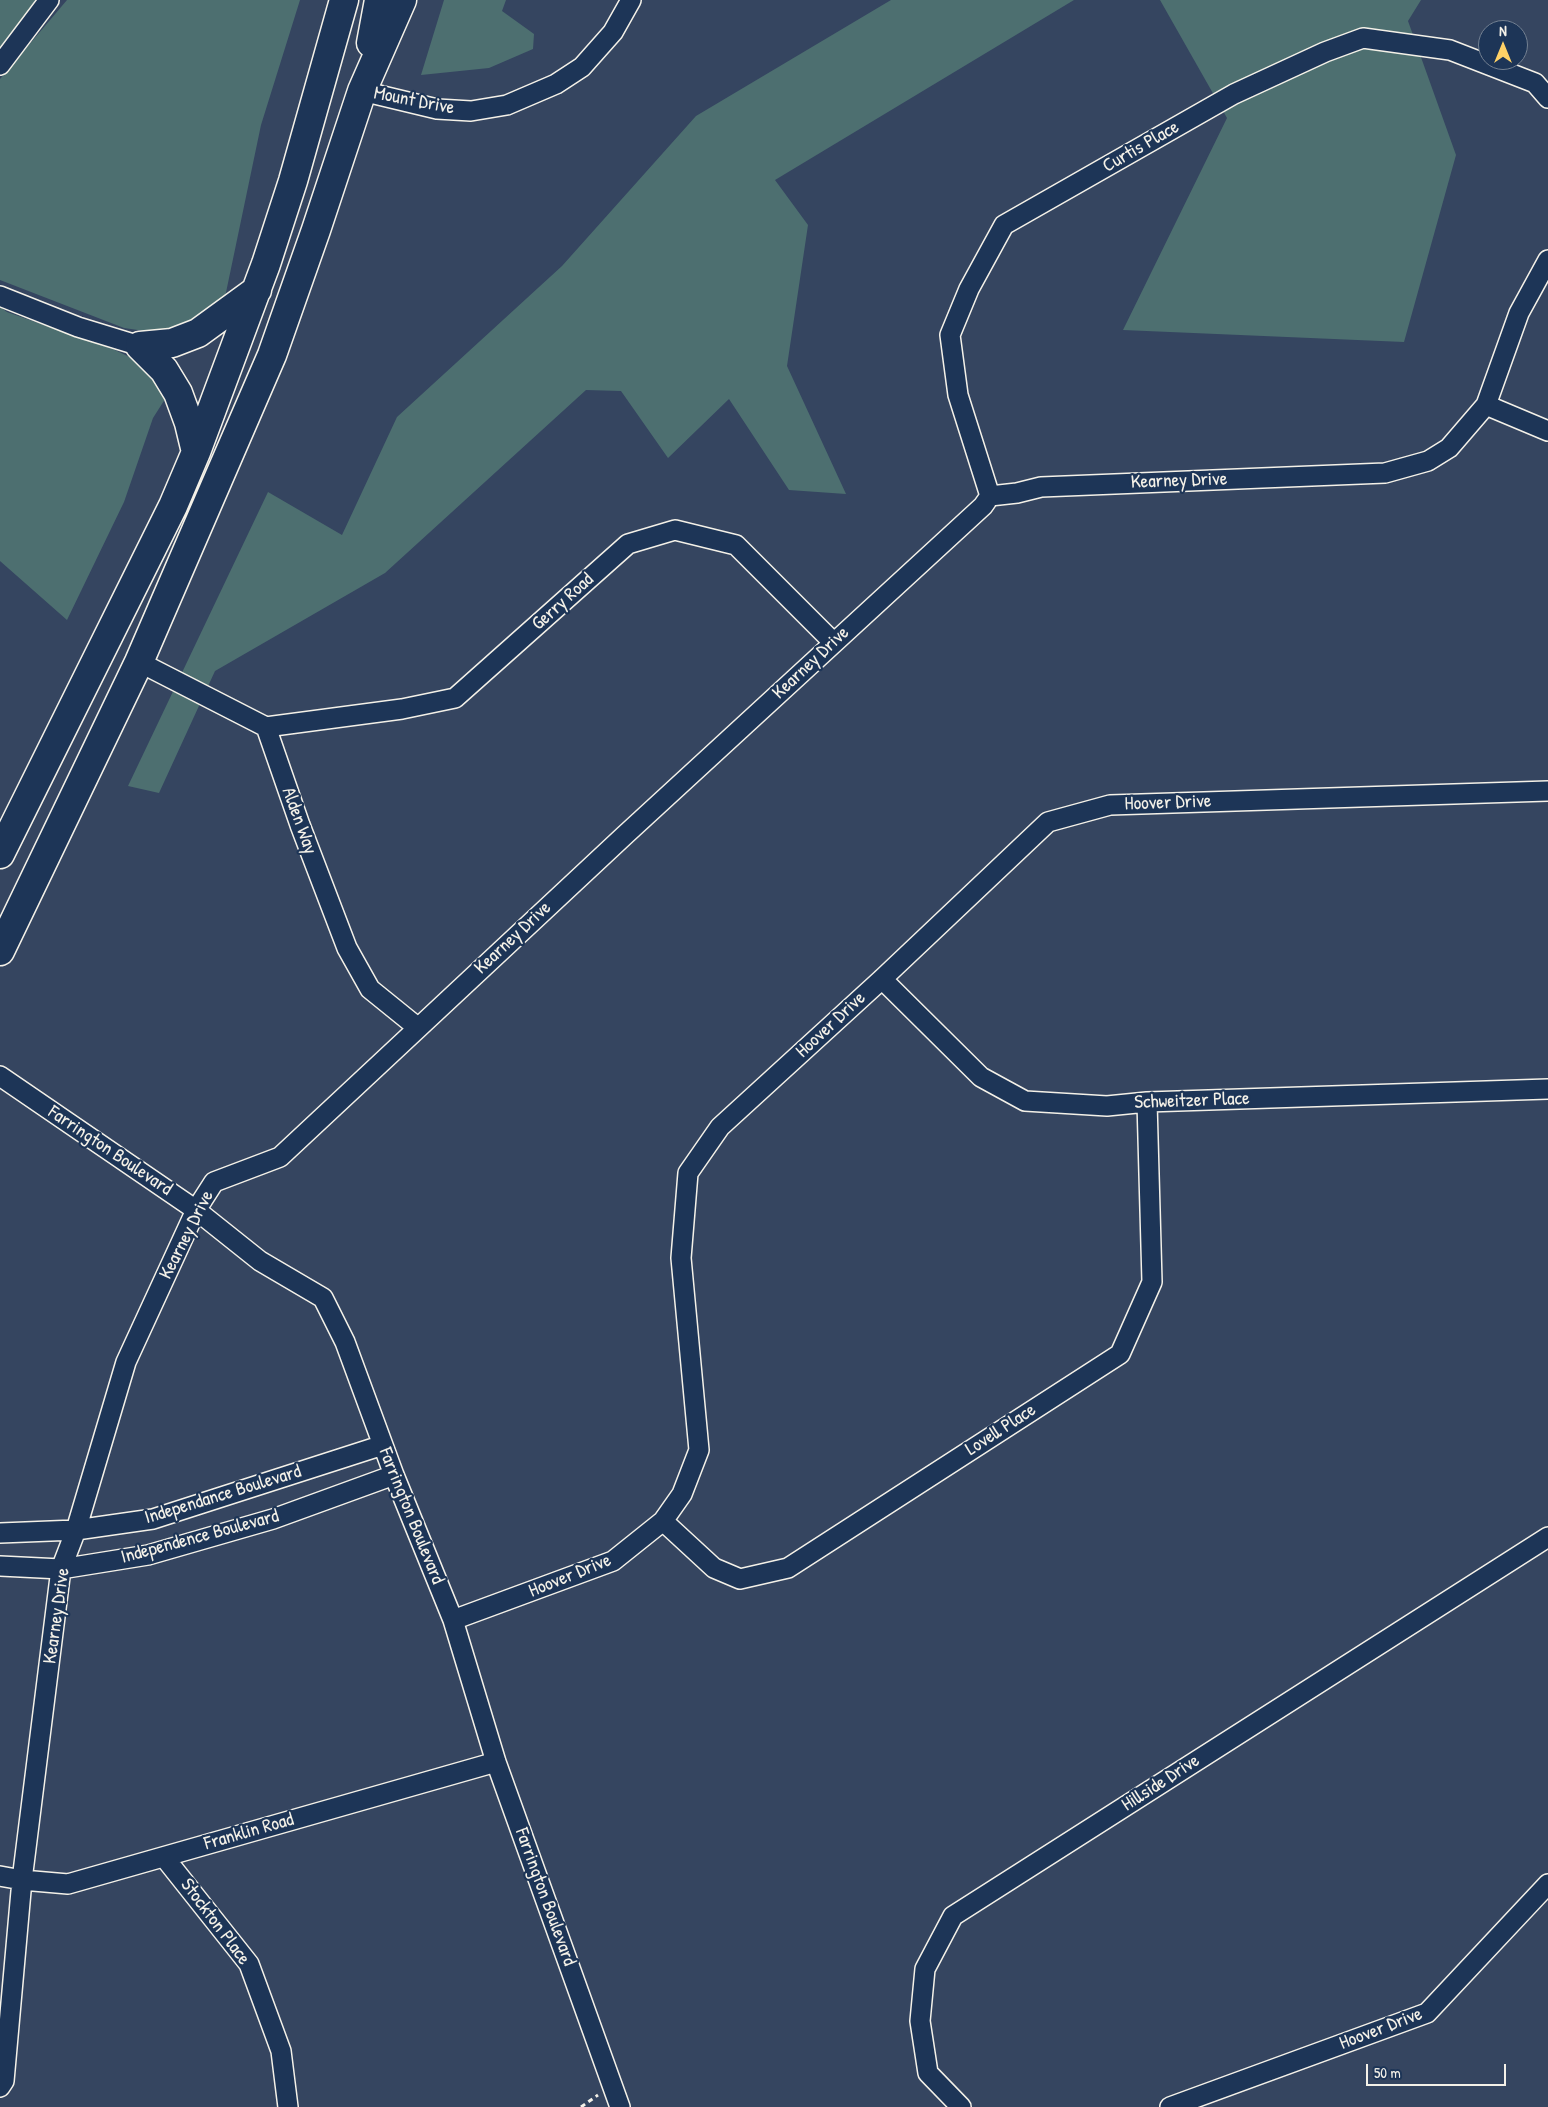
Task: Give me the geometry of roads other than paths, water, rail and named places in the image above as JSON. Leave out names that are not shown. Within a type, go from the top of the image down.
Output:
[{"type":"highway","points":[[266,264],[279,172],[324,0]]},
{"type":"highway","points":[[0,854],[169,515],[196,452],[266,264],[293,181],[344,0]]},
{"type":"highway","points":[[362,91],[379,0]]},
{"type":"highway","points":[[0,951],[139,662],[272,355],[362,91],[402,0]]},
{"type":"highway","points":[[140,346],[172,343],[198,333],[257,290]]},
{"type":"highway","points":[[140,346],[164,370],[178,393],[189,423],[196,452]]},
{"type":"street","points":[[0,65],[49,0]]},
{"type":"street","name":"Mount Drive","points":[[362,91],[437,109],[470,110],[507,105],[556,84],[582,66],[613,32],[631,0]]},
{"type":"street","name":"Curtis Place","points":[[990,496],[958,395],[950,335],[969,289],[1004,225],[1234,94],[1325,52],[1363,38],[1450,50],[1535,83],[1548,98]]},
{"type":"street","name":"Kearney Drive","points":[[0,2088],[4,2081],[22,1880],[61,1569],[76,1530],[126,1362],[196,1210],[214,1182],[280,1157],[417,1027],[983,506],[990,496],[1017,493],[1041,486],[1385,473],[1428,461],[1449,448],[1486,405],[1519,312],[1548,260]]},
{"type":"street","points":[[0,296],[78,327],[140,346]]},
{"type":"street","points":[[1486,405],[1548,432]]},
{"type":"street","name":"Gerry Road","points":[[266,727],[402,710],[455,698],[628,544],[675,530],[736,545],[834,642]]},
{"type":"street","points":[[139,662],[266,727]]},
{"type":"street","name":"Alden Way","points":[[266,727],[347,948],[370,988],[417,1027]]},
{"type":"street","name":"Hoover Drive","points":[[453,1620],[613,1561],[663,1521],[682,1494],[699,1450],[681,1258],[688,1173],[720,1127],[1048,822],[1110,805],[1548,791]]},
{"type":"street","name":"Schweitzer Place","points":[[882,978],[981,1077],[1026,1101],[1107,1106],[1147,1102],[1548,1089]]},
{"type":"street","name":"Farrington Boulevard","points":[[0,1076],[196,1210],[260,1261],[323,1298],[346,1342],[394,1475],[453,1620],[496,1762],[620,2107]]},
{"type":"street","name":"Lovell Place","points":[[663,1521],[714,1568],[740,1579],[788,1568],[1120,1354],[1152,1282],[1147,1102]]},
{"type":"street","name":"Independance Boulevard","points":[[0,1533],[76,1530],[153,1519],[383,1445]]},
{"type":"street","name":"Independence Boulevard","points":[[0,1566],[61,1569],[148,1555],[273,1519],[394,1475]]},
{"type":"street","name":"Hillside Drive","points":[[961,2107],[928,2073],[920,2021],[925,1969],[953,1916],[1548,1537]]},
{"type":"street","name":"Franklin Road","points":[[0,1876],[68,1884],[496,1762]]},
{"type":"street","name":"Stockton Place","points":[[164,1856],[249,1964],[281,2051],[288,2107]]},
{"type":"street","name":"Hoover Drive","points":[[1170,2107],[1427,2013],[1548,1884]]}]
